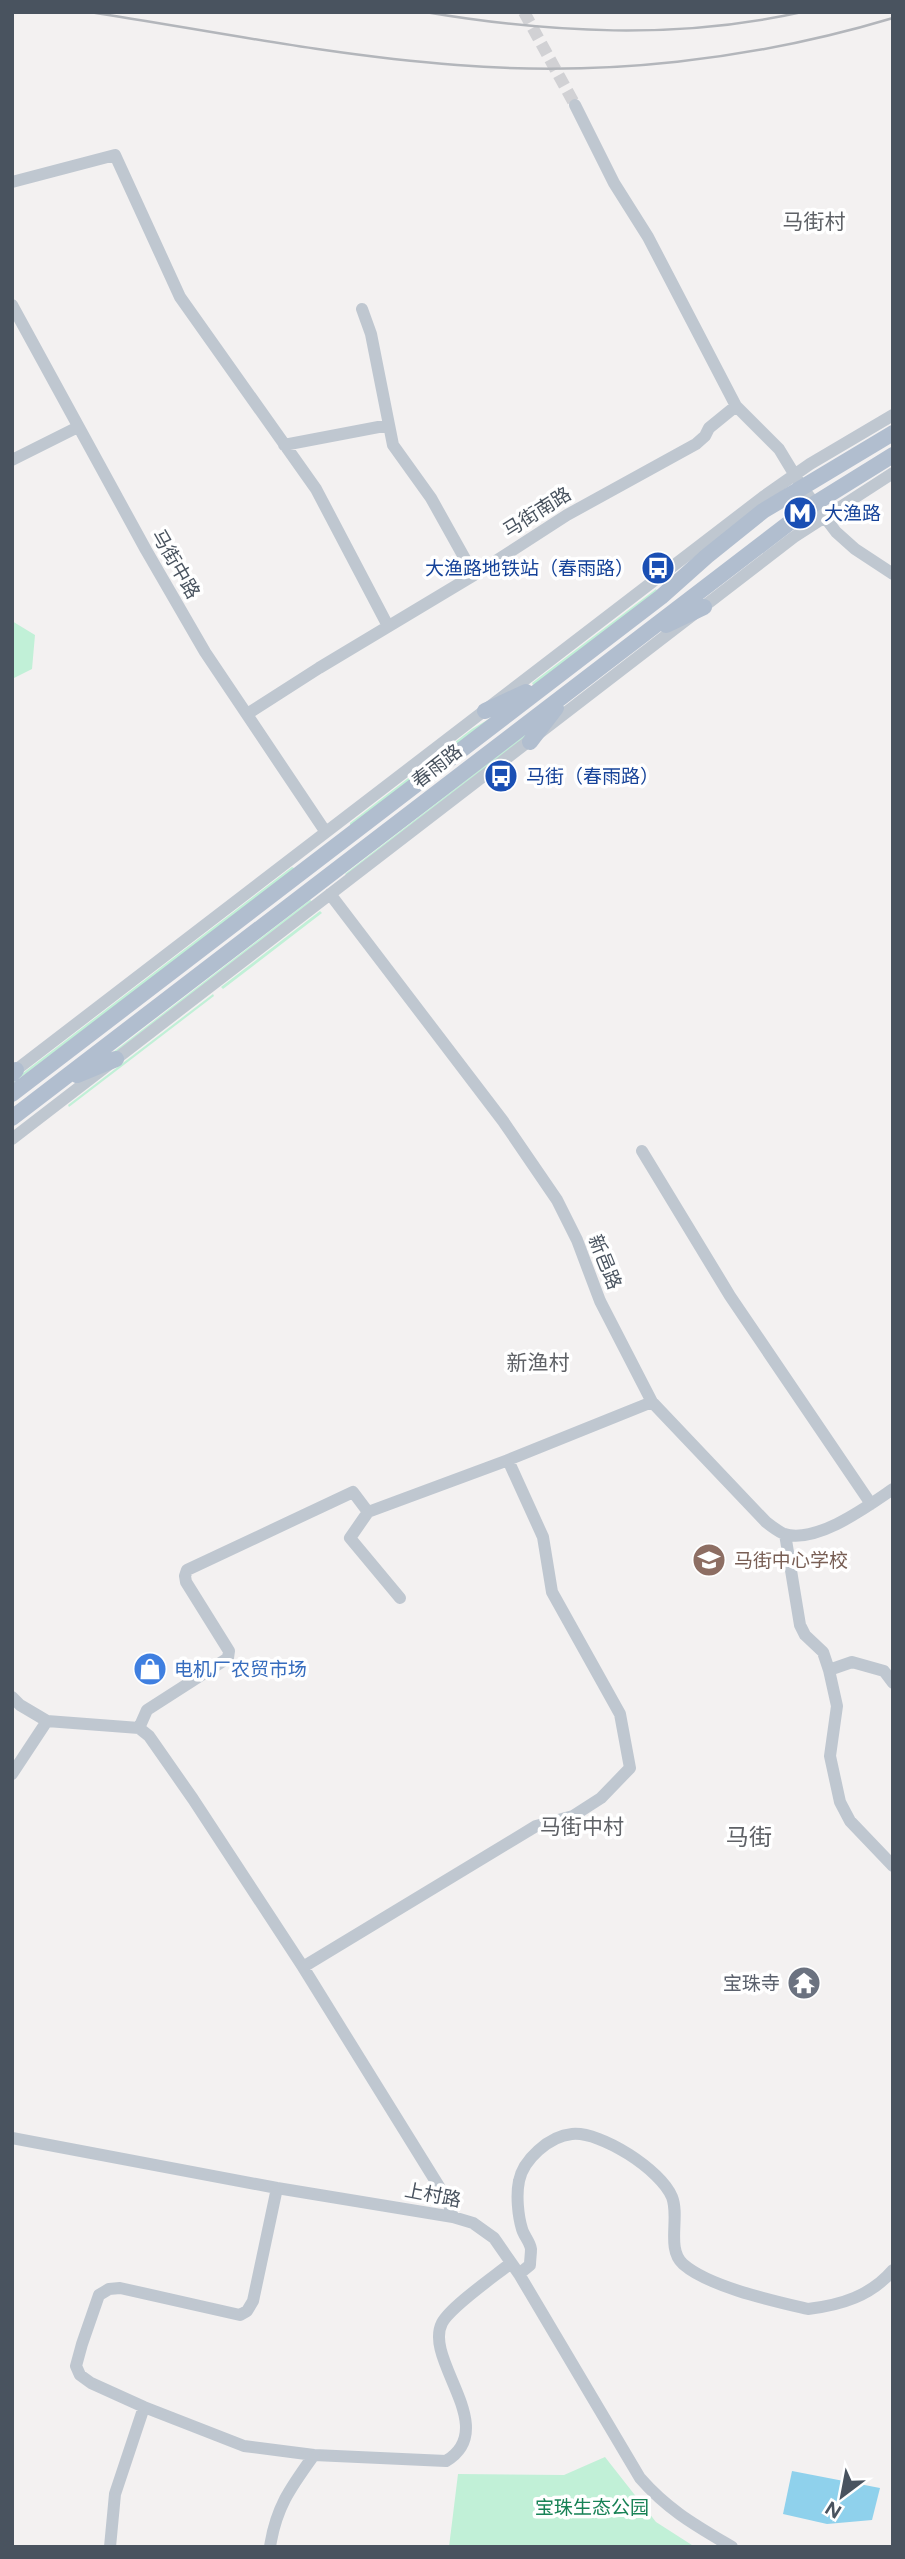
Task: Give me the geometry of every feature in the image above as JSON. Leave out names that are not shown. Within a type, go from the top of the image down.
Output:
[{"type":"main road","name":"春雨路","points":[[12,1094],[661,597],[798,481],[893,433]]},
{"type":"main road","name":"春雨路","points":[[12,1118],[636,640],[893,455]]},
{"type":"main road","points":[[707,556],[763,497]]},
{"type":"main road","points":[[636,640],[704,607]]},
{"type":"main road","points":[[485,711],[554,679]]},
{"type":"main road","points":[[530,742],[569,691]]},
{"type":"main road","points":[[59,1082],[116,1059]]},
{"type":"street","points":[[575,105],[614,183],[648,237],[736,406],[779,449],[819,510],[855,549],[893,574]]},
{"type":"street","points":[[12,182],[115,155],[180,297],[316,489],[388,626]]},
{"type":"street","name":"马街中路","points":[[12,305],[205,652],[326,831]]},
{"type":"street","points":[[362,309],[370,334],[393,445],[432,498],[474,575]]},
{"type":"street","name":"马街南路","points":[[247,714],[474,575],[567,514],[696,444],[709,428],[736,406]]},
{"type":"street","points":[[14,1072],[763,497],[798,481],[893,415]]},
{"type":"street","points":[[284,444],[389,425]]},
{"type":"street","points":[[12,460],[78,427]]},
{"type":"street","points":[[12,1139],[704,607],[819,510],[893,473]]},
{"type":"street","name":"新邑路","points":[[330,894],[503,1121],[557,1200],[577,1240],[600,1301],[652,1402],[766,1522],[785,1534]]},
{"type":"street","points":[[642,1151],[730,1296],[871,1504]]},
{"type":"street","points":[[400,1598],[350,1538],[368,1512],[652,1402]]},
{"type":"street","points":[[303,1967],[536,1826],[573,1816],[601,1798],[631,1768],[620,1714],[552,1592],[544,1537],[508,1460]]},
{"type":"street","points":[[893,1489],[838,1523],[819,1531],[785,1534],[800,1625],[805,1635],[823,1653],[837,1706],[830,1756],[840,1802],[850,1821],[893,1866]]},
{"type":"street","points":[[139,1728],[147,1710],[228,1658],[229,1651],[186,1582],[187,1570],[354,1492],[368,1512]]},
{"type":"street","points":[[829,1670],[852,1662],[884,1671],[893,1683]]},
{"type":"street","points":[[12,1697],[47,1721],[139,1728],[149,1736],[303,1967],[448,2201],[453,2217]]},
{"type":"street","points":[[12,1774],[47,1721]]},
{"type":"street","points":[[276,2188],[253,2301],[247,2311],[240,2315],[120,2288],[109,2289],[99,2295],[88,2323],[76,2366],[80,2375],[145,2407],[244,2446],[314,2455],[446,2461],[461,2447],[466,2429],[465,2416],[437,2342],[442,2323],[450,2313],[515,2269],[530,2265],[531,2248],[522,2230],[518,2206],[519,2182],[526,2163],[541,2149],[555,2139],[572,2134],[591,2136],[631,2156],[653,2172],[672,2195],[676,2209],[676,2255],[683,2264],[720,2284],[808,2309],[864,2295],[893,2270]]},
{"type":"street","name":"上村路","points":[[12,2138],[276,2188],[453,2217],[473,2223],[494,2238],[515,2269],[640,2478],[671,2510],[732,2547]]},
{"type":"street","points":[[110,2547],[116,2494],[145,2407]]},
{"type":"street","points":[[270,2547],[280,2506],[314,2455]]},
{"type":"green space","points":[[656,589],[657,591],[550,676],[533,685],[532,683]]},
{"type":"green space","points":[[12,621],[35,635],[32,669],[12,679]]},
{"type":"green space","points":[[494,716],[350,827],[350,823],[472,729]]},
{"type":"green space","points":[[528,735],[348,877],[345,874]]},
{"type":"green space","points":[[292,867],[296,869],[12,1084],[23,1073]]},
{"type":"green space","points":[[310,900],[313,902],[112,1053]]},
{"type":"green space","points":[[320,911],[322,913],[223,989],[221,987]]},
{"type":"green space","points":[[213,994],[214,996],[69,1107],[68,1105]]},
{"type":"green space","name":"宝珠生态公园","points":[[605,2457],[656,2522],[695,2547],[449,2547],[458,2474],[564,2475]]},
{"type":"water","points":[[792,2471],[880,2488],[872,2520],[827,2524],[783,2514]]},
{"type":"tunnel","points":[[524,12],[575,105]]},
{"type":"railway","points":[[90,12],[365,56],[457,65],[567,69],[677,62],[732,54],[840,33],[893,18]]},
{"type":"railway","points":[[425,12],[519,25],[614,30],[708,27],[802,12]]},
{"type":"place","name":"大渔路","points":[[800,513]]},
{"type":"place","name":"大渔路地铁站（春雨路）","points":[[658,568]]},
{"type":"place","name":"马街（春雨路）","points":[[501,776]]},
{"type":"place","name":"马街中心学校","points":[[709,1560]]},
{"type":"place","name":"电机厂农贸市场","points":[[150,1669]]},
{"type":"place","name":"宝珠寺","points":[[804,1983]]},
{"type":"district","name":"马街村","points":[[814,221]]},
{"type":"district","name":"新渔村","points":[[538,1362]]},
{"type":"district","name":"马街中村","points":[[582,1826]]},
{"type":"district","name":"马街","points":[[749,1837]]}]
